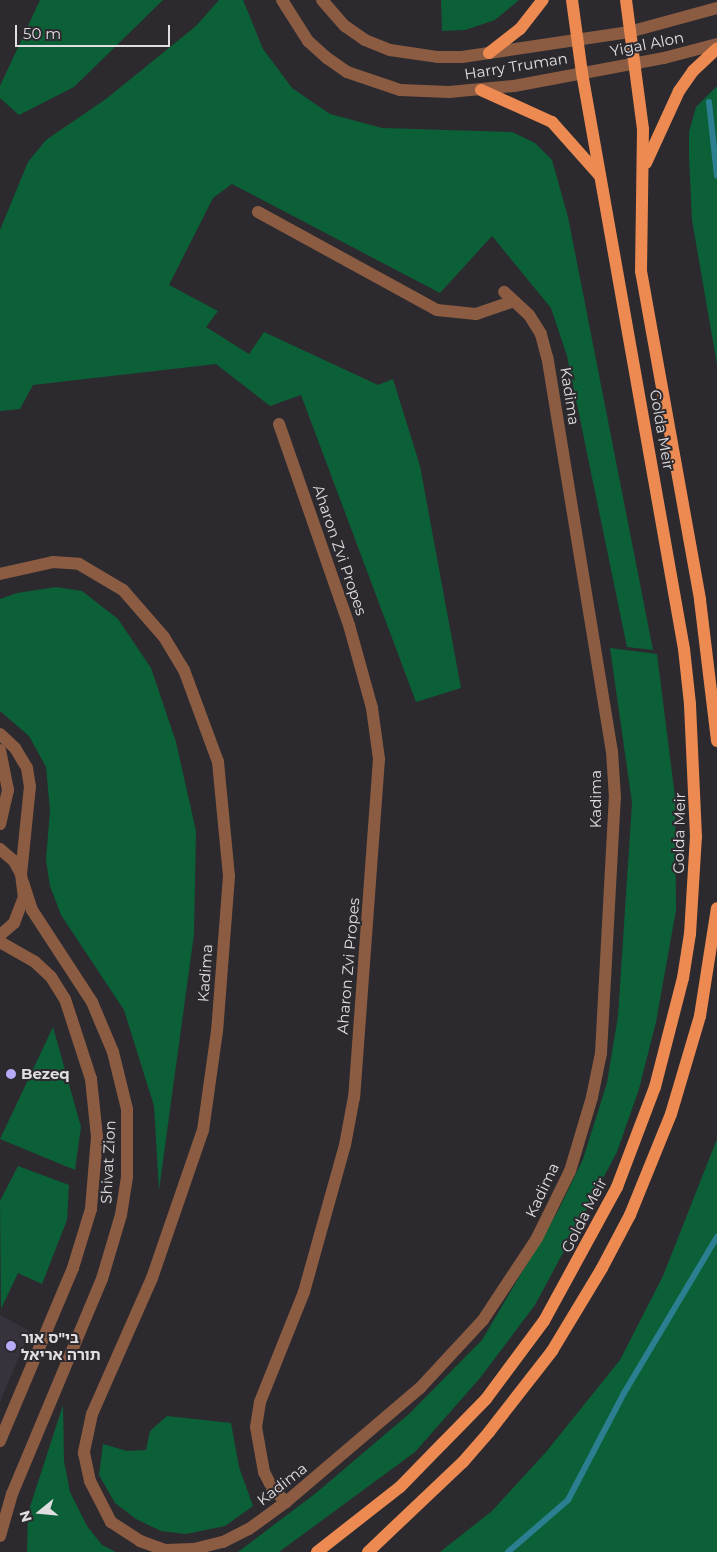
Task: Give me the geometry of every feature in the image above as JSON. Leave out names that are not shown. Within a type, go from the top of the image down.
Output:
[{"type":"main road","points":[[489,54],[520,29],[543,0]]},
{"type":"main road","name":"Golda Meir","points":[[317,1552],[400,1487],[486,1399],[544,1321],[617,1186],[655,1087],[677,1008],[690,934],[696,837],[690,704],[682,639],[582,73],[572,0]]},
{"type":"main road","name":"Golda Meir","points":[[626,0],[642,121],[644,170],[640,235],[641,270],[700,600],[717,741]]},
{"type":"main road","points":[[644,170],[679,91],[693,71],[717,49]]},
{"type":"main road","points":[[481,90],[552,122],[602,179]]},
{"type":"main road","points":[[368,1552],[462,1462],[489,1432],[552,1351],[602,1268],[630,1215],[671,1114],[700,1016],[717,908]]},
{"type":"street","name":"Harry Truman","points":[[282,0],[308,41],[347,72],[400,90],[481,90],[582,73]]},
{"type":"street","name":"Harry Truman","points":[[322,0],[345,26],[365,40],[390,50],[438,57],[489,54],[629,32]]},
{"type":"street","name":"Yigal Alon","points":[[629,32],[717,8]]},
{"type":"street","name":"Yigal Alon","points":[[582,73],[634,64],[717,44]]},
{"type":"street","name":"Kadima","points":[[0,574],[53,562],[79,564],[102,575],[140,606],[184,670],[218,762],[224,793],[229,876],[217,1031],[203,1130],[152,1278],[92,1414],[84,1453],[90,1481],[111,1522],[140,1541],[165,1550],[194,1549],[223,1542],[249,1529],[286,1502],[420,1388],[484,1320],[537,1238],[570,1171],[600,1053],[615,798],[612,752],[547,357],[541,334],[529,315],[509,297],[476,314],[437,310],[258,212]]},
{"type":"street","name":"Aharon Zvi Propes","points":[[279,424],[349,625],[372,708],[379,759],[355,1087],[345,1144],[304,1292],[260,1402],[256,1427],[264,1472],[272,1488],[286,1502]]},
{"type":"street","points":[[0,734],[15,748],[27,768],[29,777],[29,811],[22,878],[21,911],[14,923],[0,935]]},
{"type":"street","points":[[0,750],[8,790],[0,824]]},
{"type":"street","points":[[0,849],[14,861],[22,878]]},
{"type":"street","name":"Shivat Zion","points":[[0,1536],[12,1494],[102,1279],[121,1216],[126,1176],[126,1109],[113,1052],[92,1002],[32,910],[22,878]]},
{"type":"street","name":"Shivat Zion","points":[[0,942],[35,962],[51,977],[65,999],[91,1079],[97,1137],[90,1209],[73,1268],[0,1441]]},
{"type":"shaded area","name":"בי\"ס אור תורה אריאל","points":[[0,1315],[30,1331],[0,1402]]},
{"type":"green space","points":[[40,0],[163,0],[74,87],[19,115],[0,98],[0,86]]},
{"type":"green space","points":[[219,0],[243,0],[263,49],[292,88],[330,114],[382,128],[512,132],[535,143],[552,160],[568,217],[653,650],[627,647],[567,356],[551,308],[492,236],[440,293],[232,184],[213,198],[169,285],[218,311],[206,327],[249,354],[264,332],[378,385],[393,379],[420,466],[461,688],[416,702],[301,395],[270,406],[216,364],[33,385],[20,409],[0,411],[0,230],[28,162],[46,140],[106,99],[196,26]]},
{"type":"green space","points":[[441,0],[519,0],[495,20],[465,30],[442,31]]},
{"type":"green space","points":[[717,86],[717,365],[692,220],[689,132],[696,107]]},
{"type":"green space","points":[[56,587],[82,591],[118,619],[151,668],[176,742],[196,831],[194,934],[159,1190],[154,1106],[124,1010],[61,915],[50,886],[46,860],[50,810],[46,767],[29,736],[0,711],[0,599],[17,593]]},
{"type":"green space","points":[[610,648],[657,654],[675,797],[676,910],[656,1022],[639,1089],[617,1152],[535,1305],[480,1378],[415,1452],[279,1552],[238,1552],[316,1493],[409,1414],[482,1340],[558,1211],[583,1159],[607,1083],[618,1016],[632,803]]},
{"type":"green space","points":[[53,1027],[81,1127],[75,1170],[0,1139]]},
{"type":"green space","points":[[717,1139],[717,1552],[440,1552],[492,1511],[546,1452],[620,1360],[663,1276]]},
{"type":"green space","points":[[18,1166],[69,1185],[67,1220],[42,1284],[18,1273],[1,1309],[0,1201]]},
{"type":"green space","points":[[63,1405],[64,1461],[70,1492],[87,1526],[102,1545],[116,1552],[27,1552],[28,1513]]},
{"type":"green space","points":[[167,1416],[231,1423],[239,1467],[253,1506],[225,1526],[186,1534],[161,1531],[136,1519],[115,1503],[99,1475],[103,1444],[127,1451],[146,1450],[150,1431]]},
{"type":"waterway","points":[[709,102],[717,176]]},
{"type":"waterway","points":[[508,1552],[568,1500],[624,1393],[717,1237]]},
{"type":"place","name":"Bezeq","points":[[11,1074]]},
{"type":"place","name":"בי\"ס אור תורה אריאל","points":[[11,1346]]}]
